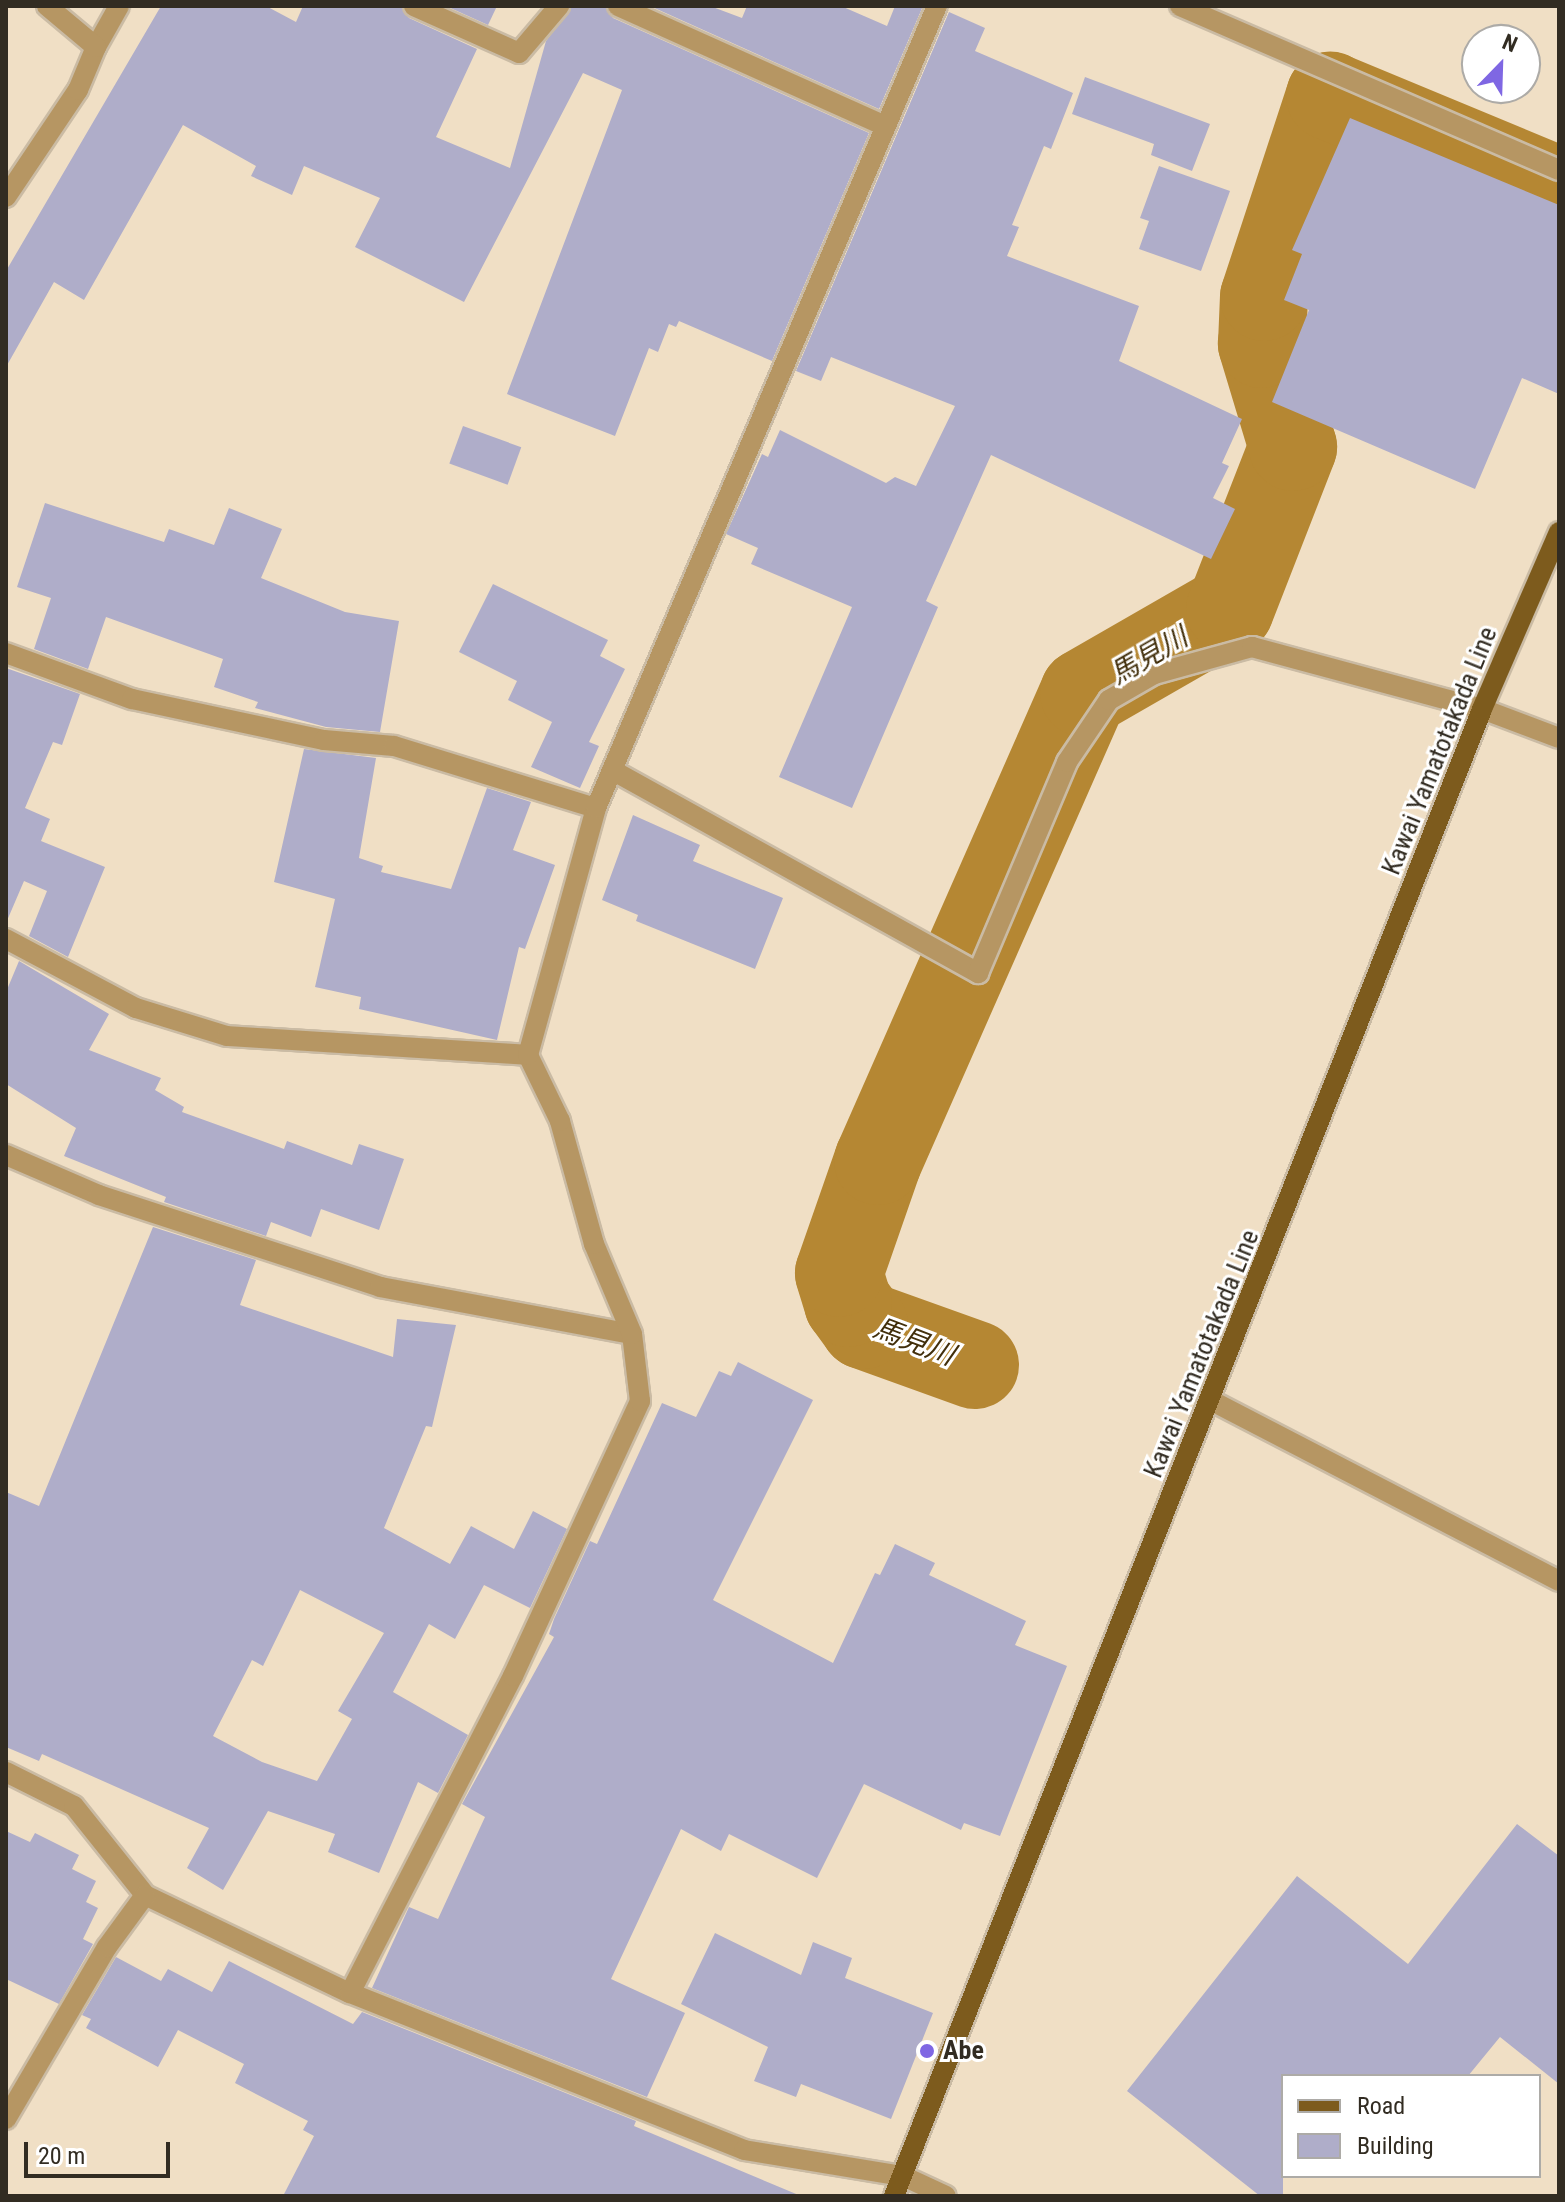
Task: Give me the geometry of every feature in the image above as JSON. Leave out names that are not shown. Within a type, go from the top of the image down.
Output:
[{"type":"main road","name":"Kawai Yamatotakada Line","points":[[894,2196],[1212,1401],[1482,709],[1558,537]]},
{"type":"street","points":[[47,6],[96,47]]},
{"type":"street","points":[[6,197],[78,90],[96,47],[119,6]]},
{"type":"street","points":[[414,6],[519,53],[559,6]]},
{"type":"street","points":[[618,6],[885,126]]},
{"type":"street","points":[[350,1993],[609,1478],[640,1401],[632,1334],[589,1231],[560,1121],[528,1055],[596,808],[937,6]]},
{"type":"street","points":[[1180,6],[1559,170]]},
{"type":"street","points":[[612,770],[978,973],[1067,762],[1109,700],[1154,674],[1252,647],[1482,709],[1559,738]]},
{"type":"street","points":[[6,653],[132,699],[324,740],[394,746],[596,808]]},
{"type":"street","points":[[6,939],[136,1008],[227,1036],[528,1055]]},
{"type":"street","points":[[6,1155],[99,1195],[380,1287],[632,1334]]},
{"type":"street","points":[[1212,1401],[1559,1581]]},
{"type":"street","points":[[6,1772],[74,1806],[145,1895],[350,1993],[744,2150],[903,2176],[946,2196]]},
{"type":"street","points":[[6,2119],[107,1947],[145,1895]]},
{"type":"building","points":[[161,6],[266,6],[296,22],[303,6],[401,6],[409,18],[477,49],[436,137],[510,168],[546,41],[572,6],[605,6],[613,18],[869,133],[772,361],[679,321],[676,327],[669,324],[658,352],[649,348],[615,436],[507,394],[622,90],[583,73],[464,302],[355,247],[380,198],[304,166],[292,195],[251,176],[256,166],[183,125],[84,300],[54,282],[6,367],[6,271]]},
{"type":"building","points":[[446,6],[497,6],[488,25]]},
{"type":"building","points":[[650,6],[710,6],[742,18],[747,6],[841,6],[887,26],[895,6],[923,6],[879,109]]},
{"type":"building","points":[[949,12],[985,28],[975,51],[1073,93],[1051,149],[1044,146],[1012,225],[1019,227],[1007,256],[1139,306],[1119,361],[1242,419],[1222,463],[1229,466],[1213,498],[1235,509],[1211,559],[991,455],[926,601],[938,607],[852,808],[779,777],[852,607],[751,564],[758,548],[726,534],[762,454],[768,457],[780,430],[886,483],[895,477],[916,486],[955,406],[831,357],[821,381],[796,371]]},
{"type":"building","points":[[1085,77],[1210,124],[1192,171],[1151,155],[1154,144],[1072,114]]},
{"type":"building","points":[[1350,118],[1559,205],[1559,394],[1522,378],[1475,489],[1272,402],[1309,310],[1284,300],[1302,254],[1292,250]]},
{"type":"building","points":[[1159,166],[1230,191],[1201,271],[1139,249],[1149,221],[1140,218]]},
{"type":"building","points":[[463,426],[521,447],[508,485],[449,464]]},
{"type":"building","points":[[45,503],[164,542],[169,529],[214,545],[229,508],[282,529],[261,578],[345,612],[399,621],[380,732],[326,727],[255,708],[258,702],[214,687],[223,659],[106,617],[88,669],[34,649],[51,598],[17,587]]},
{"type":"building","points":[[493,584],[608,640],[600,656],[625,669],[589,742],[599,746],[580,788],[531,767],[552,722],[508,700],[517,681],[459,652]]},
{"type":"building","points":[[6,668],[80,694],[62,745],[53,742],[25,808],[50,819],[41,841],[105,867],[68,957],[29,936],[47,891],[24,881],[6,923]]},
{"type":"building","points":[[304,749],[376,758],[359,858],[383,866],[381,872],[451,889],[487,788],[531,802],[513,850],[555,865],[525,949],[519,947],[497,1040],[359,1009],[361,997],[315,987],[335,899],[274,882]]},
{"type":"building","points":[[633,815],[700,845],[693,861],[783,898],[755,969],[636,921],[638,915],[602,900]]},
{"type":"building","points":[[19,961],[109,1014],[89,1050],[161,1078],[155,1090],[184,1107],[182,1112],[284,1149],[287,1141],[352,1165],[359,1144],[404,1159],[379,1230],[321,1209],[311,1237],[271,1222],[266,1236],[164,1202],[166,1197],[64,1156],[76,1128],[6,1084],[6,992]]},
{"type":"building","points":[[153,1227],[256,1260],[240,1305],[393,1357],[397,1319],[456,1325],[432,1427],[426,1426],[384,1528],[450,1564],[471,1526],[514,1549],[533,1511],[567,1529],[530,1608],[484,1585],[455,1639],[429,1624],[393,1692],[468,1735],[438,1793],[418,1782],[379,1873],[328,1852],[335,1834],[268,1811],[223,1890],[187,1868],[209,1828],[42,1754],[39,1761],[6,1747],[6,1492],[39,1506]],"holes":[[[300,1590],[384,1633],[338,1711],[352,1719],[317,1781],[262,1762],[213,1736],[252,1660],[263,1666]]]},
{"type":"building","points":[[738,1362],[813,1400],[713,1600],[833,1663],[875,1573],[880,1575],[895,1544],[935,1563],[929,1575],[1026,1621],[1015,1645],[1067,1666],[1000,1836],[964,1823],[961,1830],[864,1784],[817,1878],[729,1834],[721,1851],[681,1829],[611,1979],[685,2013],[647,2097],[372,1988],[409,1907],[438,1919],[485,1817],[462,1804],[554,1637],[549,1634],[554,1619],[590,1541],[597,1544],[662,1403],[696,1417],[719,1371],[731,1376]]},
{"type":"building","points":[[1517,1824],[1559,1856],[1559,2084],[1500,2037],[1470,2074],[1281,2074],[1283,2196],[1260,2196],[1127,2091],[1297,1876],[1408,1964]]},
{"type":"building","points":[[6,1831],[30,1842],[35,1833],[79,1855],[72,1869],[96,1881],[86,1902],[98,1908],[83,1939],[93,1944],[59,2004],[6,1979]]},
{"type":"building","points":[[715,1933],[801,1975],[813,1942],[852,1958],[845,1978],[933,2013],[891,2119],[801,2084],[796,2097],[754,2081],[768,2047],[681,2004]]},
{"type":"building","points":[[116,1957],[161,1981],[168,1969],[212,1992],[229,1961],[353,2024],[362,2012],[636,2121],[634,2126],[801,2196],[283,2196],[314,2136],[303,2130],[308,2121],[235,2083],[244,2064],[178,2030],[158,2067],[86,2028],[91,2019],[82,2015]]},
{"type":"waterway","name":"馬見川","points":[[975,1365],[864,1325],[848,1303],[839,1273],[878,1161],[1084,693],[1230,609],[1293,447],[1262,344],[1264,297],[1330,96],[1559,191]]},
{"type":"place","name":"Abe","points":[[927,2051]]}]
